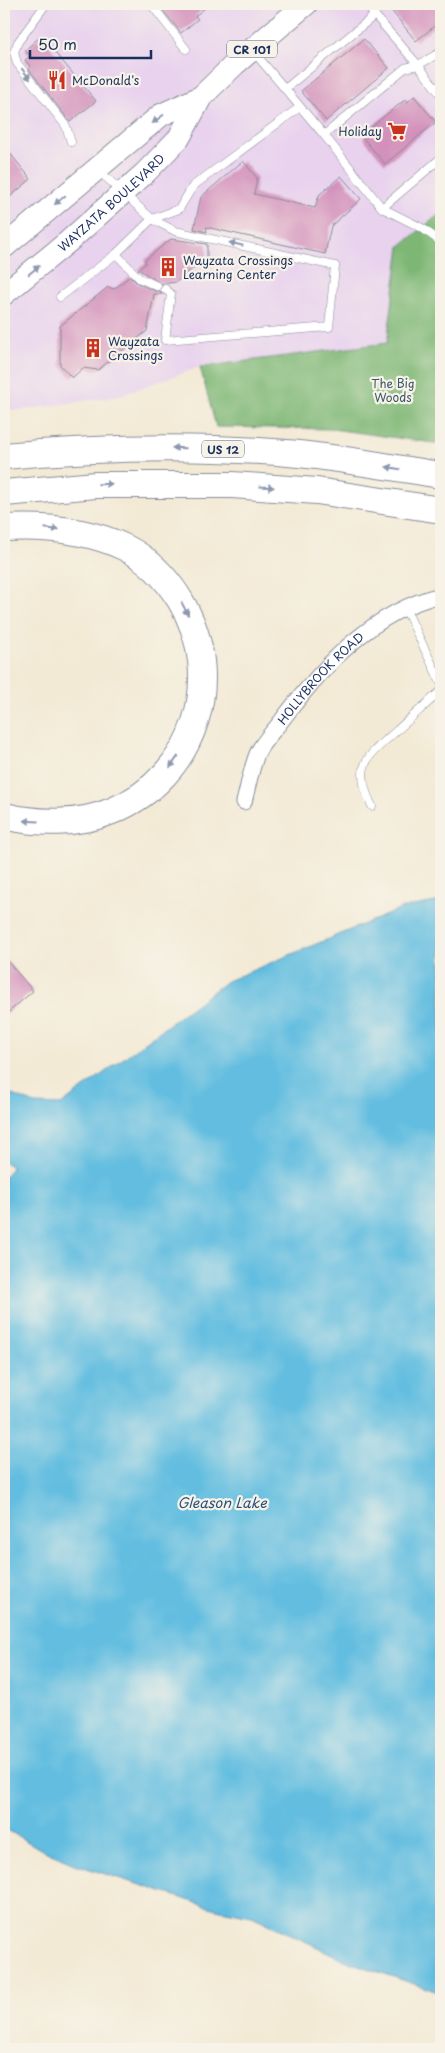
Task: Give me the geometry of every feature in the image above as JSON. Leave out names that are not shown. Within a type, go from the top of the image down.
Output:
[{"type":"highway","name":"US 12","points":[[4,456],[117,448],[243,450],[300,454],[441,475]]},
{"type":"highway","points":[[4,493],[96,485],[223,485],[317,491],[441,510]]},
{"type":"highway","points":[[4,528],[50,528],[92,536],[113,542],[142,559],[173,589],[186,610],[196,633],[202,659],[203,680],[198,712],[188,741],[168,770],[147,792],[111,812],[90,818],[44,822],[4,816]]},
{"type":"main road","name":"WAYZATA BOULEVARD","points":[[4,247],[14,235],[97,170],[161,115],[201,97],[306,4]]},
{"type":"main road","name":"WAYZATA BOULEVARD","points":[[4,294],[123,194],[179,138],[201,97]]},
{"type":"street","name":"HOLLYBROOK ROAD","points":[[244,802],[257,753],[308,686],[365,632],[405,608],[441,595]]},
{"type":"lane","points":[[46,4],[18,42],[14,52],[17,63],[66,126],[71,142]]},
{"type":"lane","points":[[150,4],[186,49]]},
{"type":"lane","points":[[365,4],[418,65],[441,95]]},
{"type":"lane","points":[[285,89],[375,15]]},
{"type":"lane","points":[[252,50],[324,135],[382,208],[422,228],[441,242]]},
{"type":"lane","points":[[324,135],[405,68],[418,65],[441,52]]},
{"type":"lane","points":[[60,297],[116,254],[152,219],[179,209],[193,186],[300,106]]},
{"type":"lane","points":[[382,208],[441,158]]},
{"type":"lane","points":[[97,170],[152,219],[175,231],[335,266],[329,327],[165,340],[171,294],[165,289]]},
{"type":"lane","points":[[116,254],[139,278],[157,286]]},
{"type":"lane","points":[[405,608],[441,683]]},
{"type":"lane","points":[[372,806],[362,787],[363,770],[369,756],[380,744],[441,691]]},
{"type":"shaded area","points":[[4,4],[441,4],[441,215],[400,246],[387,343],[200,367],[118,396],[22,410],[4,410]]},
{"type":"green space","name":"The Big Woods","points":[[441,213],[441,444],[332,429],[216,427],[200,367],[387,343],[400,246]]},
{"type":"water","name":"Gleason Lake","points":[[441,901],[441,1993],[349,1962],[252,1916],[216,1909],[74,1864],[42,1850],[4,1828],[4,1177],[12,1168],[4,1161],[4,1091],[35,1104],[61,1105],[227,981],[403,908]]},
{"type":"building","points":[[158,4],[210,4],[195,16],[198,19],[181,33]]},
{"type":"building","points":[[386,4],[441,4],[441,21],[416,41]]},
{"type":"building","name":"McDonald's","points":[[41,36],[96,101],[70,122],[28,68],[30,66],[25,60],[30,56],[25,50]]},
{"type":"building","points":[[364,39],[389,68],[326,121],[301,91]]},
{"type":"building","name":"Holiday","points":[[414,96],[436,122],[385,164],[363,138],[370,133],[367,130],[406,99],[408,102]]},
{"type":"building","points":[[4,146],[31,179],[4,202]]},
{"type":"building","points":[[243,161],[257,178],[254,194],[315,208],[319,195],[341,176],[361,199],[331,226],[325,254],[206,227],[207,232],[194,229],[201,197]]},
{"type":"building","name":"Wayzata Crossings Learning Center","points":[[171,239],[207,244],[207,257],[176,282],[162,284],[138,269],[145,264],[145,260]]},
{"type":"building","name":"Wayzata Crossings","points":[[130,276],[137,283],[155,291],[160,291],[162,294],[154,294],[147,331],[98,370],[83,368],[72,378],[60,365],[60,326],[108,287],[114,289]]},
{"type":"building","points":[[4,957],[33,991],[4,1016]]},
{"type":"place","name":"McDonald's","points":[[57,80]]},
{"type":"place","name":"Holiday","points":[[397,131]]},
{"type":"place","name":"Wayzata Crossings Learning Center","points":[[168,267]]},
{"type":"place","name":"Wayzata Crossings","points":[[93,348]]}]
